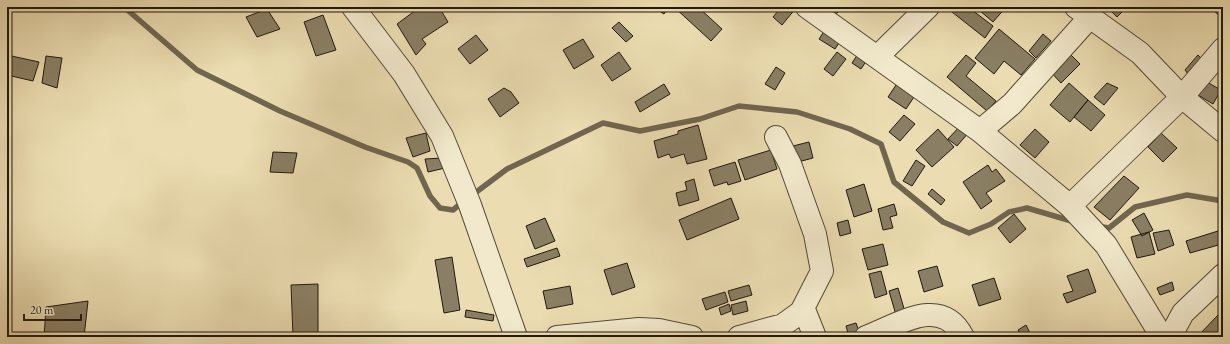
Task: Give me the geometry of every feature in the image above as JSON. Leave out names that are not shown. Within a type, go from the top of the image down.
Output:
[{"type":"street","points":[[353,7],[404,74],[442,136],[467,199],[516,337]]},
{"type":"street","points":[[807,7],[878,56],[980,131],[1070,206],[1106,245],[1162,337]]},
{"type":"street","points":[[878,56],[928,7]]},
{"type":"street","points":[[980,131],[1012,104],[1083,12],[1140,53],[1182,97],[1223,131]]},
{"type":"street","points":[[1070,206],[1182,97],[1223,48]]},
{"type":"street","points":[[739,337],[783,325],[801,312],[822,271],[815,234],[790,164],[776,137]]},
{"type":"street","points":[[1170,337],[1183,313],[1223,275]]},
{"type":"street","points":[[801,312],[805,312],[815,337]]},
{"type":"street","points":[[866,337],[916,317],[933,314],[944,316],[951,321],[963,337]]},
{"type":"street","points":[[557,337],[639,329],[659,330],[692,337]]},
{"type":"building","points":[[420,7],[439,7],[448,22],[422,39],[426,44],[416,55],[397,24]]},
{"type":"building","points":[[653,7],[668,7],[664,14]]},
{"type":"building","points":[[674,7],[698,7],[722,29],[711,41]]},
{"type":"building","points":[[772,7],[796,8],[782,25],[773,17],[778,11]]},
{"type":"building","points":[[826,7],[842,7],[832,19],[823,11]]},
{"type":"building","points":[[956,7],[968,7],[993,26],[985,38],[952,12]]},
{"type":"building","points":[[982,7],[1006,7],[993,22],[979,10]]},
{"type":"building","points":[[1107,7],[1127,7],[1117,17]]},
{"type":"building","points":[[1214,7],[1223,7],[1223,19],[1212,9]]},
{"type":"building","points":[[267,9],[280,29],[257,37],[246,17]]},
{"type":"building","points":[[323,15],[336,50],[316,56],[304,22]]},
{"type":"building","points":[[619,22],[633,36],[626,42],[612,28]]},
{"type":"building","points":[[999,29],[1035,59],[1021,75],[1004,61],[994,74],[975,58]]},
{"type":"building","points":[[825,30],[841,40],[835,49],[819,39]]},
{"type":"building","points":[[1043,34],[1051,41],[1036,58],[1029,51]]},
{"type":"building","points":[[476,35],[488,50],[470,64],[458,49]]},
{"type":"building","points":[[583,39],[594,57],[574,69],[563,50]]},
{"type":"building","points":[[1065,49],[1080,64],[1061,83],[1046,67]]},
{"type":"building","points":[[860,51],[869,57],[861,69],[852,63]]},
{"type":"building","points":[[619,52],[631,69],[612,81],[601,65]]},
{"type":"building","points":[[837,52],[846,59],[833,76],[824,69]]},
{"type":"building","points":[[7,55],[39,62],[33,81],[7,75]]},
{"type":"building","points":[[966,55],[976,63],[966,76],[996,101],[987,111],[947,77]]},
{"type":"building","points":[[1198,55],[1206,63],[1191,78],[1185,70]]},
{"type":"building","points":[[46,56],[62,58],[57,88],[42,83]]},
{"type":"building","points":[[776,67],[785,73],[775,90],[765,84]]},
{"type":"building","points":[[1205,81],[1221,90],[1213,104],[1198,95]]},
{"type":"building","points":[[898,82],[916,94],[906,109],[888,97]]},
{"type":"building","points":[[1069,83],[1088,100],[1070,122],[1050,105]]},
{"type":"building","points":[[1107,83],[1118,88],[1104,105],[1094,97]]},
{"type":"building","points":[[664,84],[670,94],[640,112],[635,102]]},
{"type":"building","points":[[504,88],[511,92],[519,103],[500,117],[488,99]]},
{"type":"building","points":[[1088,100],[1105,115],[1091,131],[1074,117]]},
{"type":"building","points":[[904,115],[915,124],[900,141],[889,132]]},
{"type":"building","points":[[962,124],[970,131],[957,146],[948,139]]},
{"type":"building","points":[[698,125],[707,159],[687,164],[684,154],[671,158],[669,154],[658,158],[654,141],[678,134],[678,131]]},
{"type":"building","points":[[938,129],[954,147],[932,167],[916,150]]},
{"type":"building","points":[[1035,129],[1049,142],[1035,158],[1020,145]]},
{"type":"building","points":[[426,133],[430,151],[413,157],[406,138]]},
{"type":"building","points":[[1161,133],[1177,148],[1163,162],[1148,147]]},
{"type":"building","points":[[809,142],[813,158],[798,162],[793,146]]},
{"type":"building","points":[[771,150],[777,169],[745,180],[738,160]]},
{"type":"building","points":[[273,152],[297,153],[293,173],[270,172]]},
{"type":"building","points":[[442,158],[445,168],[428,172],[425,159]]},
{"type":"building","points":[[916,160],[925,166],[912,186],[903,181]]},
{"type":"building","points":[[735,162],[741,181],[728,185],[727,182],[714,186],[709,170]]},
{"type":"building","points":[[988,165],[992,172],[996,169],[1005,181],[986,193],[992,201],[981,209],[963,182]]},
{"type":"building","points":[[1124,176],[1139,188],[1110,220],[1094,207]]},
{"type":"building","points":[[694,179],[699,200],[679,206],[676,193],[687,190],[685,182]]},
{"type":"building","points":[[864,184],[872,211],[854,217],[846,190]]},
{"type":"building","points":[[932,189],[945,200],[941,205],[928,194]]},
{"type":"building","points":[[731,198],[739,219],[687,240],[679,220]]},
{"type":"building","points":[[894,204],[897,215],[890,217],[893,228],[883,230],[878,209]]},
{"type":"building","points":[[1144,213],[1153,230],[1142,236],[1132,220]]},
{"type":"building","points":[[1014,214],[1026,229],[1010,243],[998,228]]},
{"type":"building","points":[[545,218],[555,241],[535,249],[526,226]]},
{"type":"building","points":[[848,220],[851,233],[840,236],[837,223]]},
{"type":"building","points":[[1169,230],[1174,245],[1158,251],[1153,233]]},
{"type":"building","points":[[1218,231],[1222,244],[1190,253],[1186,241]]},
{"type":"building","points":[[1149,232],[1155,254],[1137,258],[1131,237]]},
{"type":"building","points":[[883,244],[888,265],[868,270],[862,249]]},
{"type":"building","points":[[557,248],[560,256],[527,267],[524,259]]},
{"type":"building","points":[[452,257],[460,310],[444,313],[435,260]]},
{"type":"building","points":[[627,263],[635,287],[612,295],[604,270]]},
{"type":"building","points":[[937,266],[943,286],[924,292],[918,271]]},
{"type":"building","points":[[1088,269],[1096,292],[1067,303],[1063,294],[1073,291],[1067,276]]},
{"type":"building","points":[[881,271],[887,294],[875,298],[869,274]]},
{"type":"building","points":[[994,278],[1001,299],[979,306],[972,285]]},
{"type":"building","points":[[1172,282],[1174,290],[1160,295],[1157,288]]},
{"type":"building","points":[[318,284],[318,337],[293,337],[291,285]]},
{"type":"building","points":[[749,285],[752,295],[731,301],[728,291]]},
{"type":"building","points":[[570,286],[573,304],[547,309],[543,291]]},
{"type":"building","points":[[898,288],[905,312],[896,315],[889,291]]},
{"type":"building","points":[[725,292],[728,302],[706,310],[702,299]]},
{"type":"building","points":[[88,301],[84,337],[44,337],[46,307]]},
{"type":"building","points":[[746,301],[748,311],[733,315],[731,305]]},
{"type":"building","points":[[729,304],[731,311],[721,315],[719,308]]},
{"type":"building","points":[[466,310],[494,315],[493,321],[465,317]]},
{"type":"building","points":[[1219,314],[1223,317],[1223,332],[1219,337],[1198,336]]},
{"type":"building","points":[[856,323],[860,334],[849,337],[846,326]]},
{"type":"building","points":[[1026,325],[1032,337],[1021,337],[1018,330]]},
{"type":"waterway","points":[[124,7],[197,70],[280,111],[365,147],[408,162],[417,168],[430,196],[440,208],[453,210],[464,201]]},
{"type":"waterway","points":[[471,196],[507,169],[603,123],[640,131],[700,119],[739,106],[797,112],[850,129],[881,144],[894,182],[943,222],[969,233],[991,224],[1009,212],[1027,208],[1075,222]]},
{"type":"waterway","points":[[1097,226],[1109,228],[1135,207],[1187,195],[1223,201]]}]
